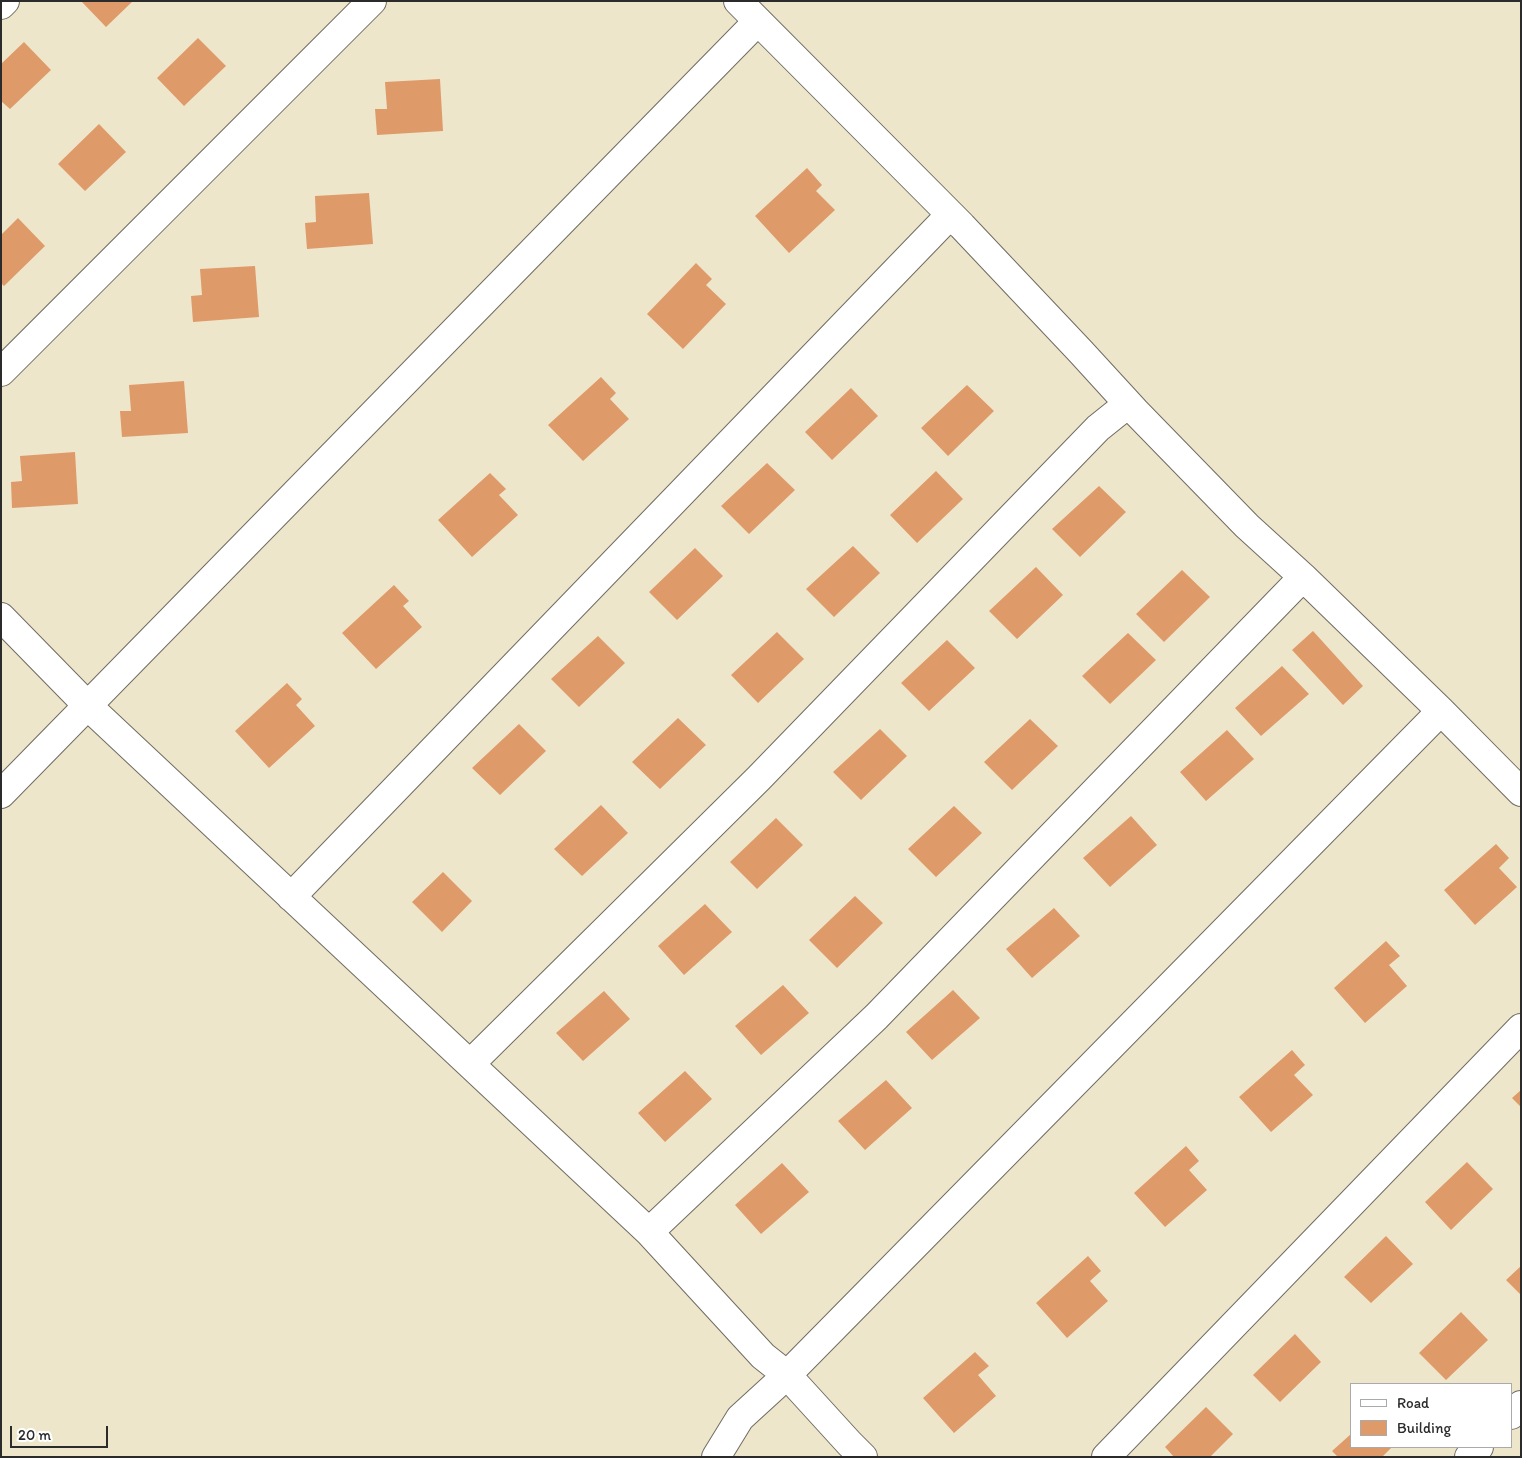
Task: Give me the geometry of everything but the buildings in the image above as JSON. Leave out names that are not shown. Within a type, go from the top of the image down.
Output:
[{"type":"street","points":[[1,5],[5,1]]},
{"type":"street","points":[[1,372],[372,1]]},
{"type":"street","points":[[738,1],[950,215],[1128,404],[1247,526],[1441,711],[1521,792]]},
{"type":"street","points":[[1,794],[89,707],[758,21]]},
{"type":"street","points":[[291,897],[950,215]]},
{"type":"street","points":[[470,1064],[759,778],[1098,428],[1128,404]]},
{"type":"street","points":[[648,1232],[876,1017],[1303,578]]},
{"type":"street","points":[[1,617],[89,707],[648,1232],[763,1356],[787,1375],[863,1457]]},
{"type":"street","points":[[716,1457],[740,1418],[787,1375],[1441,711]]},
{"type":"street","points":[[1106,1457],[1521,1028]]},
{"type":"street","points":[[1512,1414],[1521,1405]]},
{"type":"street","points":[[1469,1457],[1478,1448]]}]
